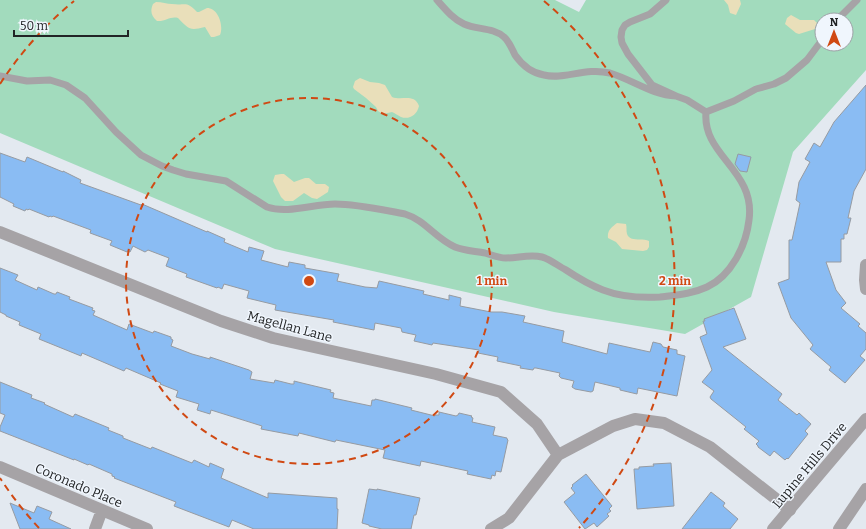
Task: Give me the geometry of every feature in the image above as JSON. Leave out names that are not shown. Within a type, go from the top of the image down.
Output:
[{"type":"street","name":"Magellan Lane","points":[[0,232],[221,321],[273,338],[436,374],[501,392],[537,424],[558,455]]},
{"type":"street","points":[[866,265],[866,283]]},
{"type":"street","points":[[491,529],[509,518],[558,455],[613,426],[635,419],[664,423],[710,447],[790,510]]},
{"type":"street","name":"Lupine Hills Drive","points":[[773,529],[866,419]]},
{"type":"street","name":"Coronado Place","points":[[0,467],[147,529]]},
{"type":"street","points":[[839,529],[866,489]]},
{"type":"street","points":[[95,529],[102,510]]},
{"type":"lane","points":[[437,0],[453,17],[463,24],[497,32],[505,38],[524,66],[536,73],[545,76],[556,76],[585,71],[610,73],[665,96],[676,96]]},
{"type":"lane","points":[[666,0],[650,14],[625,25],[622,30],[622,43],[628,54],[652,86],[692,103],[706,112]]},
{"type":"lane","points":[[845,12],[857,0]]},
{"type":"lane","points":[[706,112],[734,101],[756,89],[774,84],[786,78],[806,60],[814,50]]},
{"type":"lane","points":[[0,76],[27,81],[50,80],[66,86],[85,98],[116,132],[146,158],[162,166],[186,174],[226,181],[267,207],[273,209],[288,209],[336,204],[414,216],[447,243],[455,247],[500,257],[542,257],[590,285],[604,291],[633,297],[649,298],[691,293],[716,282],[727,272],[734,262],[741,250],[746,235],[749,221],[749,199],[738,175],[711,140],[707,128],[706,112]]},
{"type":"green space","points":[[0,0],[555,0],[579,12],[586,0],[866,0],[866,70],[793,152],[751,297],[685,334],[554,312],[275,249],[0,133]]},
{"type":"sand","points":[[724,0],[740,0],[741,4],[736,15],[730,13],[728,5]]},
{"type":"sand","points":[[156,2],[186,4],[197,12],[207,8],[211,9],[217,14],[221,22],[220,35],[211,37],[205,27],[192,29],[178,18],[157,21],[153,17],[151,11],[153,4]]},
{"type":"sand","points":[[791,15],[800,20],[814,20],[814,29],[799,34],[796,33],[785,24],[787,18]]},
{"type":"sand","points":[[360,78],[385,85],[392,97],[411,98],[417,102],[419,106],[418,109],[415,114],[407,118],[401,117],[392,112],[383,114],[354,89],[353,87],[355,81]]},
{"type":"sand","points":[[284,174],[294,182],[309,178],[316,184],[325,184],[329,187],[328,192],[317,199],[304,193],[293,201],[285,201],[281,197],[273,181],[275,175]]},
{"type":"sand","points":[[617,223],[626,224],[627,234],[629,237],[649,241],[649,247],[647,250],[622,249],[616,242],[608,238],[609,231]]},
{"type":"building","points":[[866,85],[866,169],[854,191],[848,218],[851,218],[847,234],[844,234],[844,239],[841,239],[841,262],[826,262],[836,290],[846,303],[841,308],[860,324],[858,326],[866,333],[866,349],[860,356],[865,360],[845,383],[829,370],[831,367],[810,349],[813,345],[791,318],[778,283],[789,279],[789,240],[792,240],[800,203],[796,200],[799,182],[810,162],[805,159],[814,143],[820,147],[834,122]]},
{"type":"building","points":[[0,153],[25,162],[27,157],[63,171],[81,180],[80,183],[141,205],[142,204],[225,239],[224,242],[248,252],[249,247],[264,251],[261,260],[288,267],[289,262],[305,265],[305,268],[339,274],[337,281],[365,287],[377,288],[379,281],[424,291],[423,294],[449,300],[449,295],[461,298],[460,306],[491,312],[502,312],[525,316],[523,322],[564,331],[562,342],[607,354],[609,343],[650,352],[653,342],[661,344],[663,347],[677,350],[677,354],[685,356],[677,396],[638,388],[637,394],[595,382],[593,391],[591,392],[575,389],[572,387],[574,381],[561,378],[559,376],[560,373],[536,368],[533,370],[520,368],[521,366],[497,361],[498,357],[478,353],[479,350],[433,343],[432,345],[414,341],[416,335],[402,332],[401,328],[375,323],[374,330],[333,322],[334,320],[275,310],[276,305],[247,298],[249,291],[224,284],[222,289],[217,288],[186,277],[187,274],[166,266],[169,258],[148,250],[145,252],[133,246],[130,252],[127,252],[110,245],[112,241],[90,233],[91,230],[53,216],[49,217],[29,209],[26,209],[25,211],[13,206],[14,204],[0,197]]},
{"type":"building","points":[[738,154],[751,157],[747,172],[740,171],[735,164]]},
{"type":"building","points":[[0,268],[18,275],[15,280],[37,290],[38,287],[54,294],[57,292],[70,297],[69,299],[93,308],[92,310],[95,311],[93,315],[127,330],[129,324],[153,333],[154,331],[171,337],[173,340],[171,346],[192,354],[210,359],[210,357],[249,370],[252,372],[250,379],[274,383],[275,380],[291,384],[294,384],[294,381],[331,390],[330,392],[334,393],[333,398],[371,406],[372,400],[375,399],[412,408],[411,410],[435,416],[439,415],[439,412],[456,416],[459,413],[472,416],[472,422],[495,427],[493,435],[507,438],[508,440],[501,472],[496,471],[495,476],[492,475],[491,479],[467,474],[468,471],[421,461],[420,466],[383,458],[385,450],[336,440],[335,442],[299,433],[298,436],[261,429],[262,426],[211,410],[210,414],[197,410],[199,404],[176,397],[178,391],[126,368],[124,371],[82,353],[81,356],[39,339],[41,334],[19,325],[20,322],[0,312]]},
{"type":"building","points":[[734,308],[746,339],[723,347],[782,394],[778,400],[797,415],[799,413],[811,424],[805,431],[808,434],[788,459],[787,458],[785,460],[774,451],[770,456],[758,447],[756,444],[759,441],[744,429],[746,427],[711,399],[710,397],[714,391],[702,382],[712,370],[700,337],[707,334],[703,321],[705,321],[704,319]]},
{"type":"building","points":[[0,382],[32,395],[31,398],[45,403],[44,404],[73,417],[75,414],[109,428],[108,430],[123,436],[123,438],[151,449],[152,447],[192,463],[194,460],[209,467],[210,463],[224,469],[221,478],[268,498],[268,493],[337,498],[337,529],[254,529],[232,520],[229,527],[174,506],[176,502],[114,478],[115,477],[112,476],[112,474],[89,464],[88,465],[74,460],[0,431],[5,415],[0,413]]},
{"type":"building","points":[[671,463],[674,506],[637,509],[634,469],[639,469],[639,467],[654,466],[653,464]]},
{"type":"building","points":[[586,474],[612,506],[609,509],[611,511],[607,514],[609,516],[597,527],[594,523],[585,529],[564,502],[575,493],[571,488],[573,486],[572,485]]},
{"type":"building","points":[[369,489],[377,489],[420,498],[411,529],[382,529],[362,523]]},
{"type":"building","points":[[711,492],[725,503],[723,506],[738,519],[730,529],[682,529]]},
{"type":"building","points":[[10,503],[34,513],[37,506],[52,512],[49,519],[71,529],[20,529]]}]
